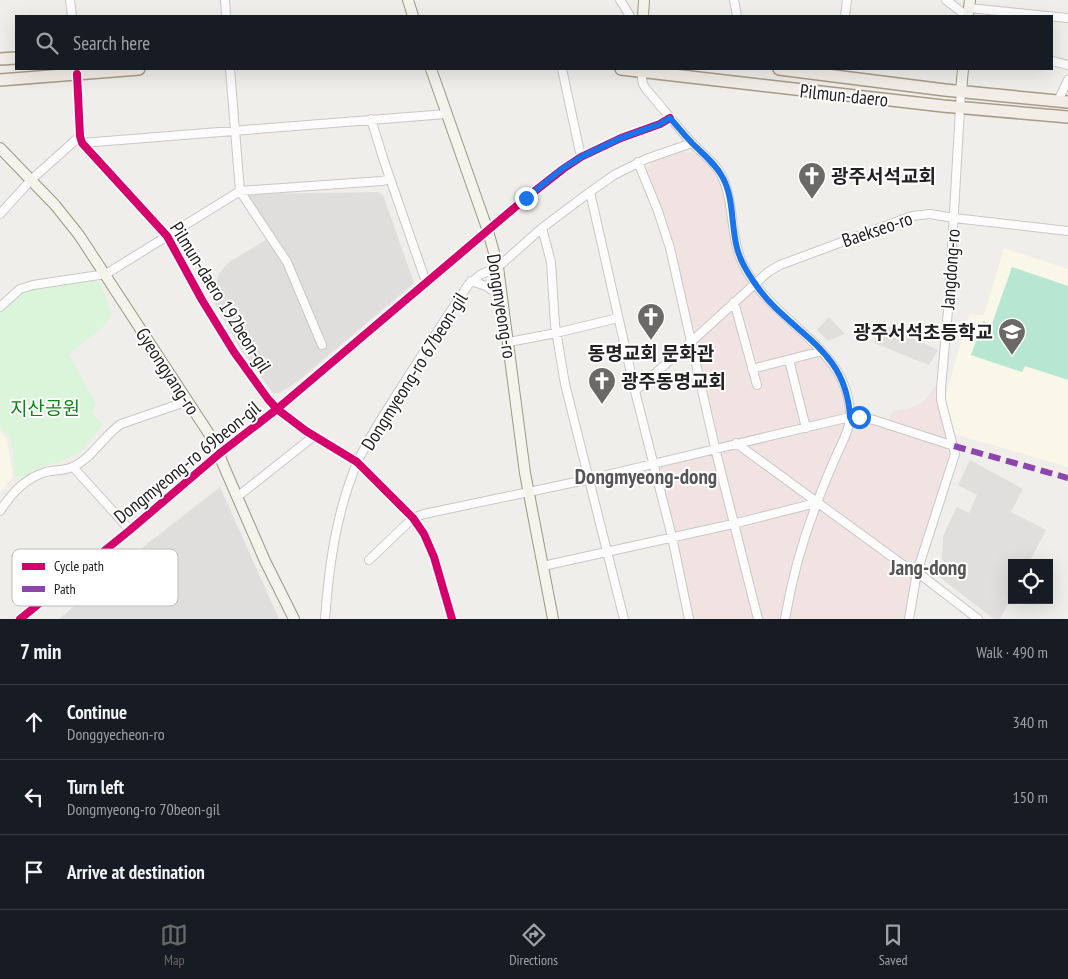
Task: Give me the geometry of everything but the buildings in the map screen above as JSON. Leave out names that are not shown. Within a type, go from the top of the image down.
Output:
[{"type":"main road","points":[[0,59],[15,58]]},
{"type":"main road","points":[[0,80],[127,70]]},
{"type":"main road","name":"Pilmun-daero","points":[[641,70],[960,107],[1068,117]]},
{"type":"main road","name":"Pilmun-daero","points":[[795,70],[842,73],[961,91],[1063,101]]},
{"type":"street","points":[[70,0],[72,15]]},
{"type":"street","points":[[225,0],[226,15]]},
{"type":"street","points":[[408,0],[413,15]]},
{"type":"street","points":[[620,0],[629,15]]},
{"type":"street","points":[[643,15],[644,0]]},
{"type":"street","points":[[734,0],[737,15]]},
{"type":"street","points":[[846,0],[846,15]]},
{"type":"street","points":[[946,0],[969,10],[1031,15]]},
{"type":"street","points":[[1053,17],[1068,18]]},
{"type":"street","points":[[1053,61],[1068,65]]},
{"type":"street","points":[[230,70],[240,191],[287,262],[322,345]]},
{"type":"street","name":"Dongmyeong-ro","points":[[430,70],[488,231],[498,267],[519,426],[552,619]]},
{"type":"street","points":[[562,70],[581,157]]},
{"type":"street","points":[[641,70],[643,84],[646,89],[692,143],[717,167],[724,179],[729,195],[737,250],[754,283],[822,351],[839,373],[845,387],[850,417],[848,429],[816,503],[795,566],[785,619]]},
{"type":"street","points":[[961,91],[963,70]]},
{"type":"street","points":[[77,74],[81,139]]},
{"type":"street","points":[[1063,101],[1068,80]]},
{"type":"street","name":"Jangdong-ro","points":[[909,619],[911,598],[917,572],[955,454],[941,400],[941,388],[954,218],[961,91]]},
{"type":"street","points":[[0,214],[31,180],[81,139],[235,130],[446,114]]},
{"type":"street","name":"Dongmyeong-ro 69beon-gil","points":[[107,549],[219,454],[277,409],[562,169],[581,157],[621,138],[660,124],[670,118]]},
{"type":"street","points":[[371,119],[426,282]]},
{"type":"street","name":"Pilmun-daero 192beon-gil","points":[[81,139],[167,236],[202,300],[259,388],[277,409],[306,431]]},
{"type":"street","name":"Dongmyeong-ro 67beon-gil","points":[[325,619],[332,549],[340,512],[358,462],[375,429],[471,281],[498,267],[542,228],[590,192],[638,162],[692,143]]},
{"type":"street","name":"Gyeongyang-ro","points":[[0,148],[71,224],[106,274],[213,440],[265,561],[294,619]]},
{"type":"street","points":[[638,162],[667,237],[733,524],[758,619]]},
{"type":"street","points":[[167,236],[240,191],[390,179]]},
{"type":"street","points":[[590,192],[635,391],[672,537],[689,619]]},
{"type":"street","name":"Baekseo-ro","points":[[635,391],[768,272],[780,265],[912,216],[930,214],[1068,231]]},
{"type":"street","points":[[542,228],[551,262],[556,333],[566,384],[624,619]]},
{"type":"street","name":"Pilmun-daero 192beon-gil","points":[[106,274],[167,236]]},
{"type":"street","points":[[0,307],[20,289],[47,282],[106,274]]},
{"type":"street","points":[[471,281],[486,286],[502,297]]},
{"type":"street","points":[[734,302],[757,386]]},
{"type":"street","points":[[508,342],[618,318]]},
{"type":"street","points":[[752,369],[822,351]]},
{"type":"street","points":[[789,360],[806,428]]},
{"type":"street","points":[[0,511],[12,493],[32,478],[45,472],[73,467],[88,456],[112,430],[121,424],[188,402]]},
{"type":"street","points":[[369,560],[413,518],[590,479],[850,417],[874,420],[954,446]]},
{"type":"street","name":"Dongmyeong-ro 67beon-gil","points":[[306,431],[358,462]]},
{"type":"street","points":[[237,497],[314,436]]},
{"type":"street","points":[[736,443],[910,570],[917,572],[978,619]]},
{"type":"street","points":[[358,462],[413,518],[424,534],[434,557],[452,619]]},
{"type":"street","points":[[73,467],[130,530]]},
{"type":"street","points":[[543,566],[733,524],[816,503]]},
{"type":"street","name":"Dongmyeong-ro 69beon-gil","points":[[20,619],[36,606]]},
{"type":"shaded area","points":[[682,152],[693,153],[710,164],[720,179],[736,257],[746,279],[775,315],[830,366],[843,390],[846,409],[888,422],[893,411],[910,408],[923,402],[936,385],[951,455],[930,522],[913,566],[905,619],[693,619],[657,469],[659,465],[719,451],[658,205],[646,170],[650,163]]},
{"type":"shaded area","points":[[377,192],[383,195],[414,283],[297,382],[279,393],[273,393],[241,350],[211,297],[219,274],[228,263],[267,239],[238,197],[252,194]]},
{"type":"shaded area","name":"광주서석초등학교","points":[[1004,248],[1068,269],[1068,467],[955,434],[945,398],[969,314],[984,315]]},
{"type":"shaded area","points":[[829,317],[845,334],[828,341],[817,330]]},
{"type":"shaded area","points":[[880,323],[938,350],[929,365],[874,343]]},
{"type":"shaded area","points":[[0,430],[7,439],[13,477],[0,492]]},
{"type":"shaded area","points":[[970,460],[1023,489],[1011,512],[1046,530],[1031,559],[1008,559],[1008,604],[1000,619],[994,619],[938,576],[943,568],[943,536],[957,507],[969,513],[977,495],[958,485]]},
{"type":"shaded area","points":[[220,487],[279,619],[59,619],[74,606],[178,606],[178,549],[141,549]]},
{"type":"green space","points":[[1012,267],[1068,286],[1068,380],[1025,366],[1022,372],[971,355],[983,321],[992,324]]},
{"type":"green space","name":"지산공원","points":[[94,281],[100,283],[112,314],[103,327],[69,354],[96,405],[91,412],[103,424],[80,452],[59,462],[41,467],[25,477],[15,476],[11,439],[0,426],[0,312],[24,291],[37,287]]},
{"type":"marked path","points":[[954,446],[1068,478]]},
{"type":"cycle path","points":[[77,74],[82,143],[167,236],[202,300],[234,352],[268,399],[277,409],[306,431],[357,462],[413,518],[424,534],[434,557],[452,619]]},
{"type":"cycle path","points":[[107,549],[563,169],[581,157],[670,118]]},
{"type":"cycle path","points":[[20,619],[36,606]]},
{"type":"place","name":"광주서석교회","points":[[812,200]]},
{"type":"place","name":"동명교회 문화관","points":[[651,341]]},
{"type":"place","name":"광주서석초등학교","points":[[1012,356]]},
{"type":"place","name":"광주동명교회","points":[[602,405]]},
{"type":"district","name":"Dongmyeong-dong","points":[[646,476]]},
{"type":"district","name":"Jang-dong","points":[[928,567]]},
{"type":"route","points":[[526,198],[562,169],[587,153],[660,124],[670,118],[717,167],[724,179],[729,195],[737,250],[754,283],[833,363],[845,387],[850,417],[859,417]]}]
